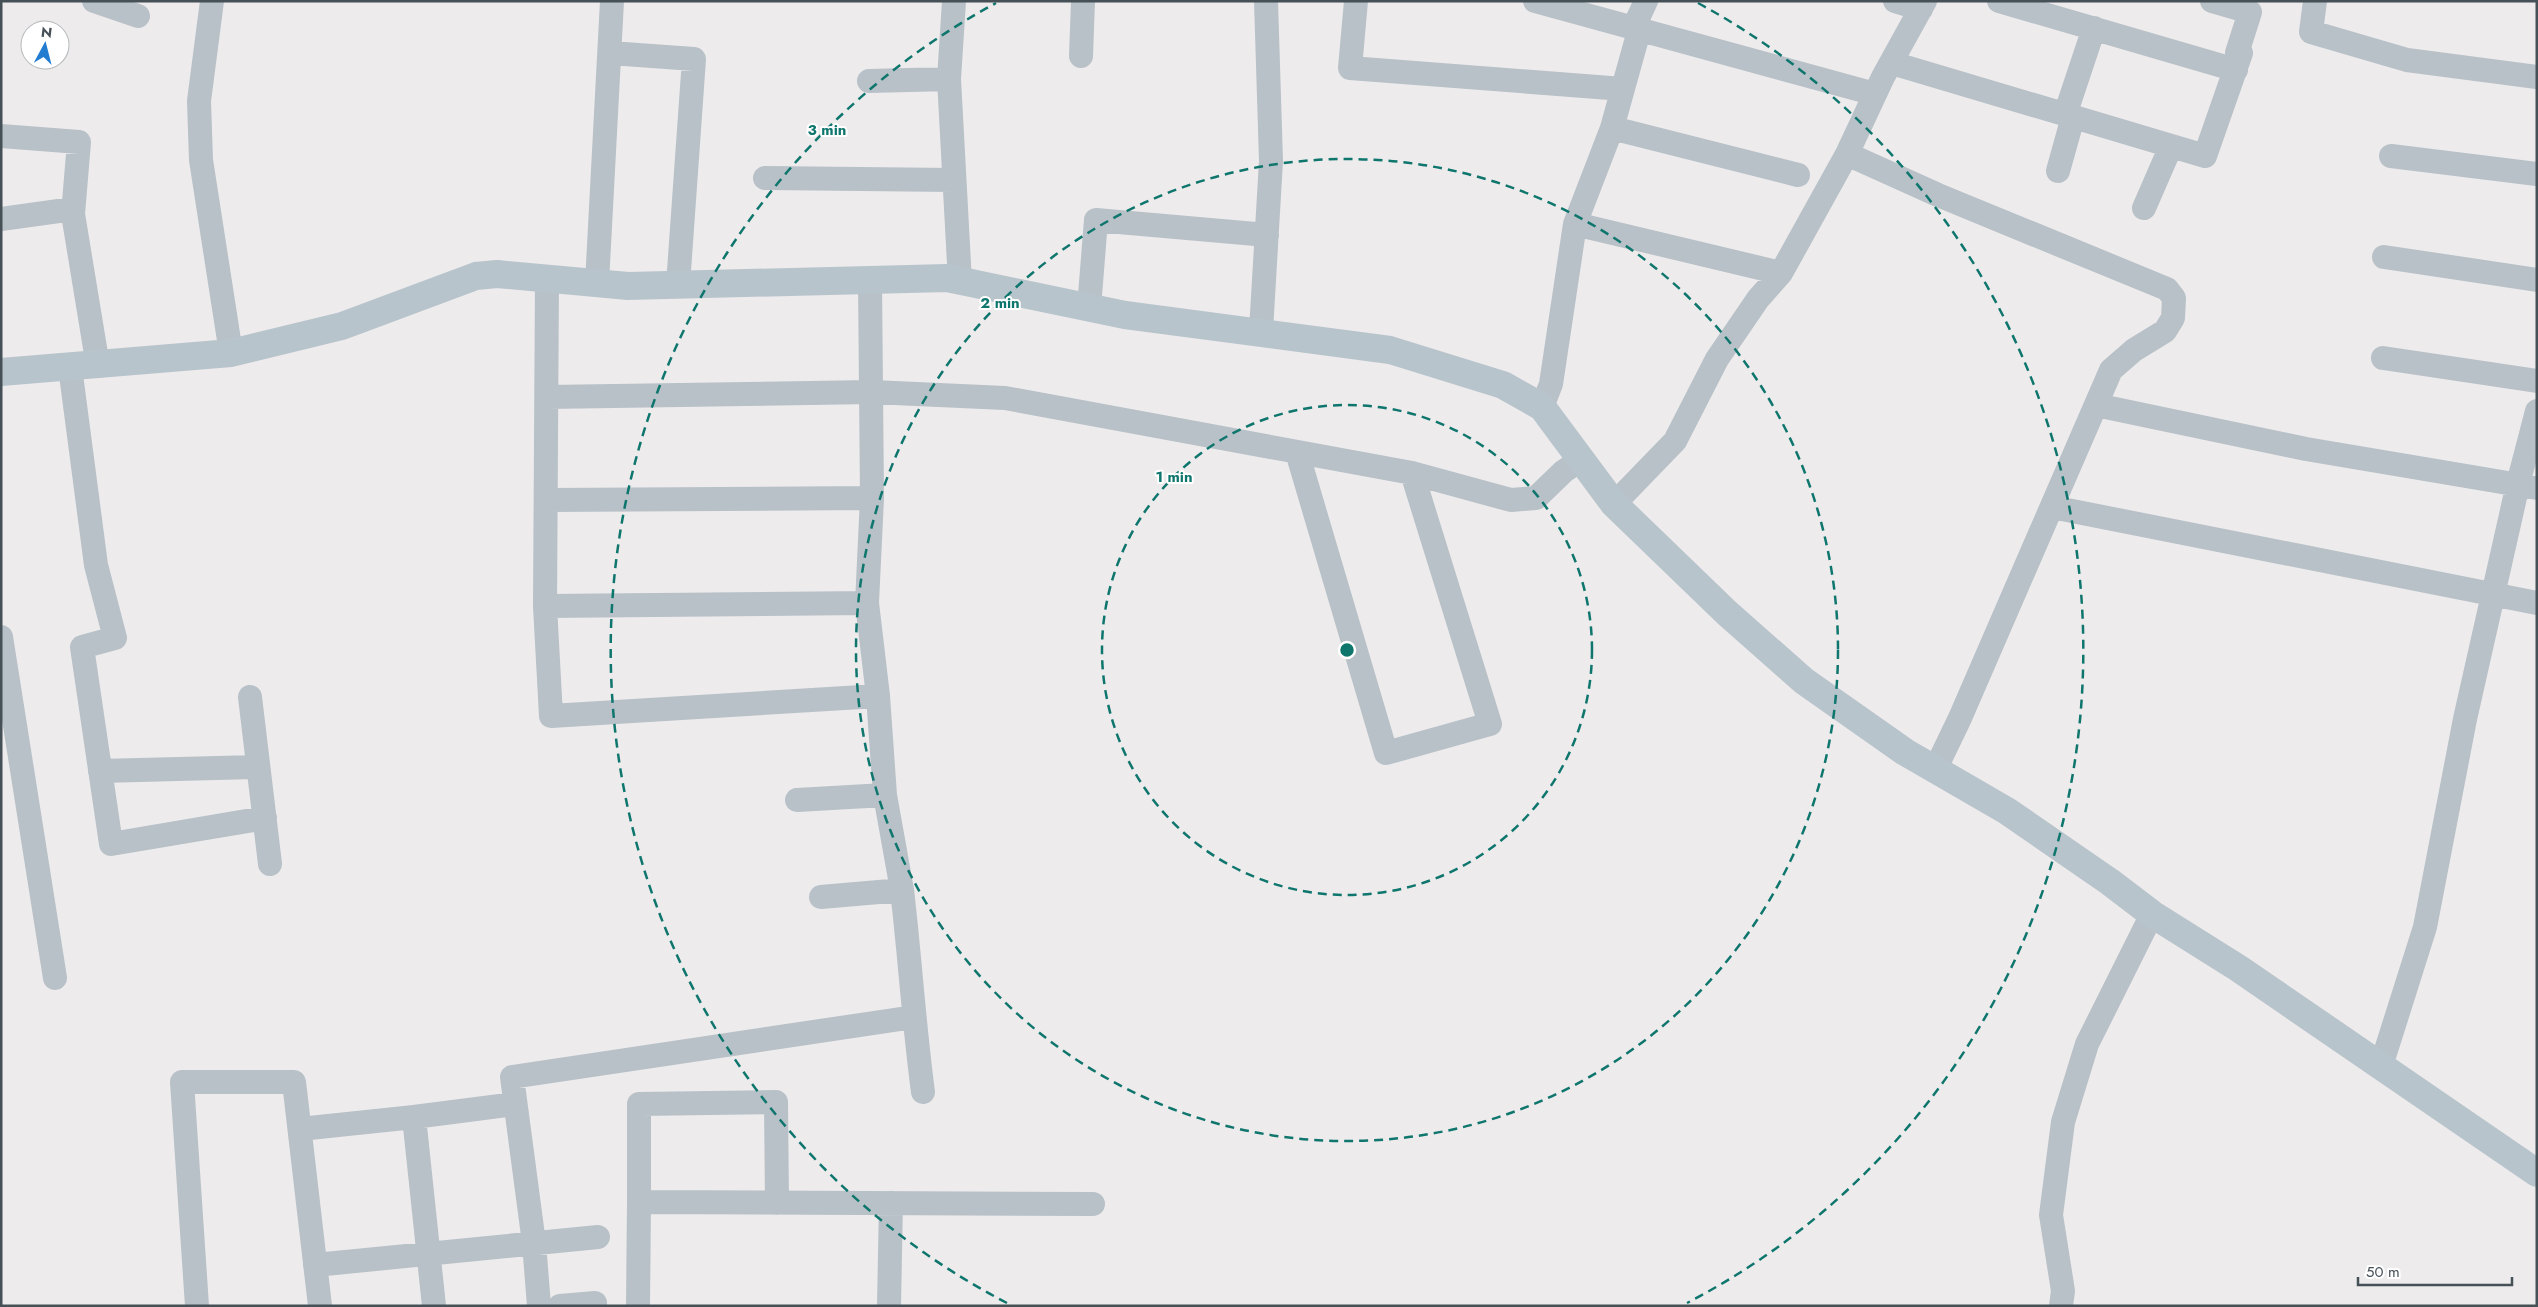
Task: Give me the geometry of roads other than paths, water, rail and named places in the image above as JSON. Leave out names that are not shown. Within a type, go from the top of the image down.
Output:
[{"type":"street","points":[[94,1],[138,16]]},
{"type":"street","points":[[212,1],[199,100],[201,160],[231,353]]},
{"type":"street","points":[[597,283],[612,1]]},
{"type":"street","points":[[942,1],[954,1],[949,79],[960,282]]},
{"type":"street","points":[[1082,56],[1083,1]]},
{"type":"street","points":[[1261,331],[1271,160],[1266,1]]},
{"type":"street","points":[[1356,1],[1350,68],[1623,88]]},
{"type":"street","points":[[1535,1],[1876,94]]},
{"type":"street","points":[[1542,407],[1551,384],[1576,224],[1612,128],[1636,30],[1646,1]]},
{"type":"street","points":[[1614,504],[1675,441],[1717,359],[1758,300],[1782,273],[1847,154],[1923,5],[1896,1]]},
{"type":"street","points":[[1999,1],[2236,70]]},
{"type":"street","points":[[1892,63],[2205,156],[2236,70],[2241,53],[2237,53],[2250,12],[2212,1]]},
{"type":"street","points":[[2315,1],[2311,32],[2407,60],[2537,77]]},
{"type":"street","points":[[2058,171],[2069,116],[2094,28]]},
{"type":"street","points":[[610,53],[694,59],[678,285]]},
{"type":"street","points":[[869,81],[949,79]]},
{"type":"street","points":[[1612,128],[1798,175]]},
{"type":"street","points":[[1,136],[79,142],[73,209],[98,366]]},
{"type":"street","points":[[2144,208],[2170,146]]},
{"type":"street","points":[[1847,154],[2171,292],[2174,298],[2173,318],[2165,331],[2134,350],[2111,370],[1960,718],[1935,770]]},
{"type":"street","points":[[2390,156],[2537,174]]},
{"type":"street","points":[[765,178],[954,180]]},
{"type":"street","points":[[1,218],[73,209]]},
{"type":"street","points":[[1089,308],[1096,220],[1266,235]]},
{"type":"street","points":[[1576,224],[1782,273]]},
{"type":"street","points":[[2384,257],[2537,280]]},
{"type":"street","points":[[1,372],[98,366],[231,353],[342,326],[476,276],[496,274],[628,286],[947,278],[1125,315],[1261,331],[1390,350],[1502,385],[1542,407],[1614,504],[1726,613],[1804,681],[1905,752],[2007,810],[2110,882],[2152,914],[2238,968],[2537,1173]]},
{"type":"street","points":[[547,279],[546,606],[551,716],[878,696]]},
{"type":"street","points":[[870,280],[872,498],[867,603],[878,696],[885,795],[902,890],[923,1092]]},
{"type":"street","points":[[2383,358],[2537,380]]},
{"type":"street","points":[[70,367],[96,565],[115,638],[82,647],[111,844],[265,818]]},
{"type":"street","points":[[547,397],[872,392],[1005,398],[1412,473],[1511,500],[1536,498],[1564,471],[1582,460]]},
{"type":"street","points":[[2096,405],[2306,449],[2527,486]]},
{"type":"street","points":[[2381,1066],[2425,927],[2465,719],[2493,594],[2527,486],[2537,412]]},
{"type":"street","points":[[1297,452],[1386,753],[1490,724],[1412,473]]},
{"type":"street","points":[[547,500],[872,498]]},
{"type":"street","points":[[2052,507],[2537,603]]},
{"type":"street","points":[[546,606],[867,603]]},
{"type":"street","points":[[1,637],[54,978]]},
{"type":"street","points":[[250,696],[270,864]]},
{"type":"street","points":[[100,771],[258,766]]},
{"type":"street","points":[[798,800],[885,795]]},
{"type":"street","points":[[821,897],[902,890]]},
{"type":"street","points":[[2061,1306],[2063,1291],[2050,1215],[2063,1122],[2087,1044],[2152,914]]},
{"type":"street","points":[[539,1306],[534,1243],[512,1077],[914,1017]]},
{"type":"street","points":[[197,1306],[182,1082],[294,1082],[320,1306]]},
{"type":"street","points":[[638,1306],[639,1104],[776,1102],[778,1203]]},
{"type":"street","points":[[300,1129],[516,1104]]},
{"type":"street","points":[[414,1117],[434,1306]]},
{"type":"street","points":[[639,1202],[1094,1204]]},
{"type":"street","points":[[889,1306],[891,1203]]},
{"type":"street","points":[[316,1265],[598,1237]]},
{"type":"street","points":[[560,1306],[595,1303]]}]
